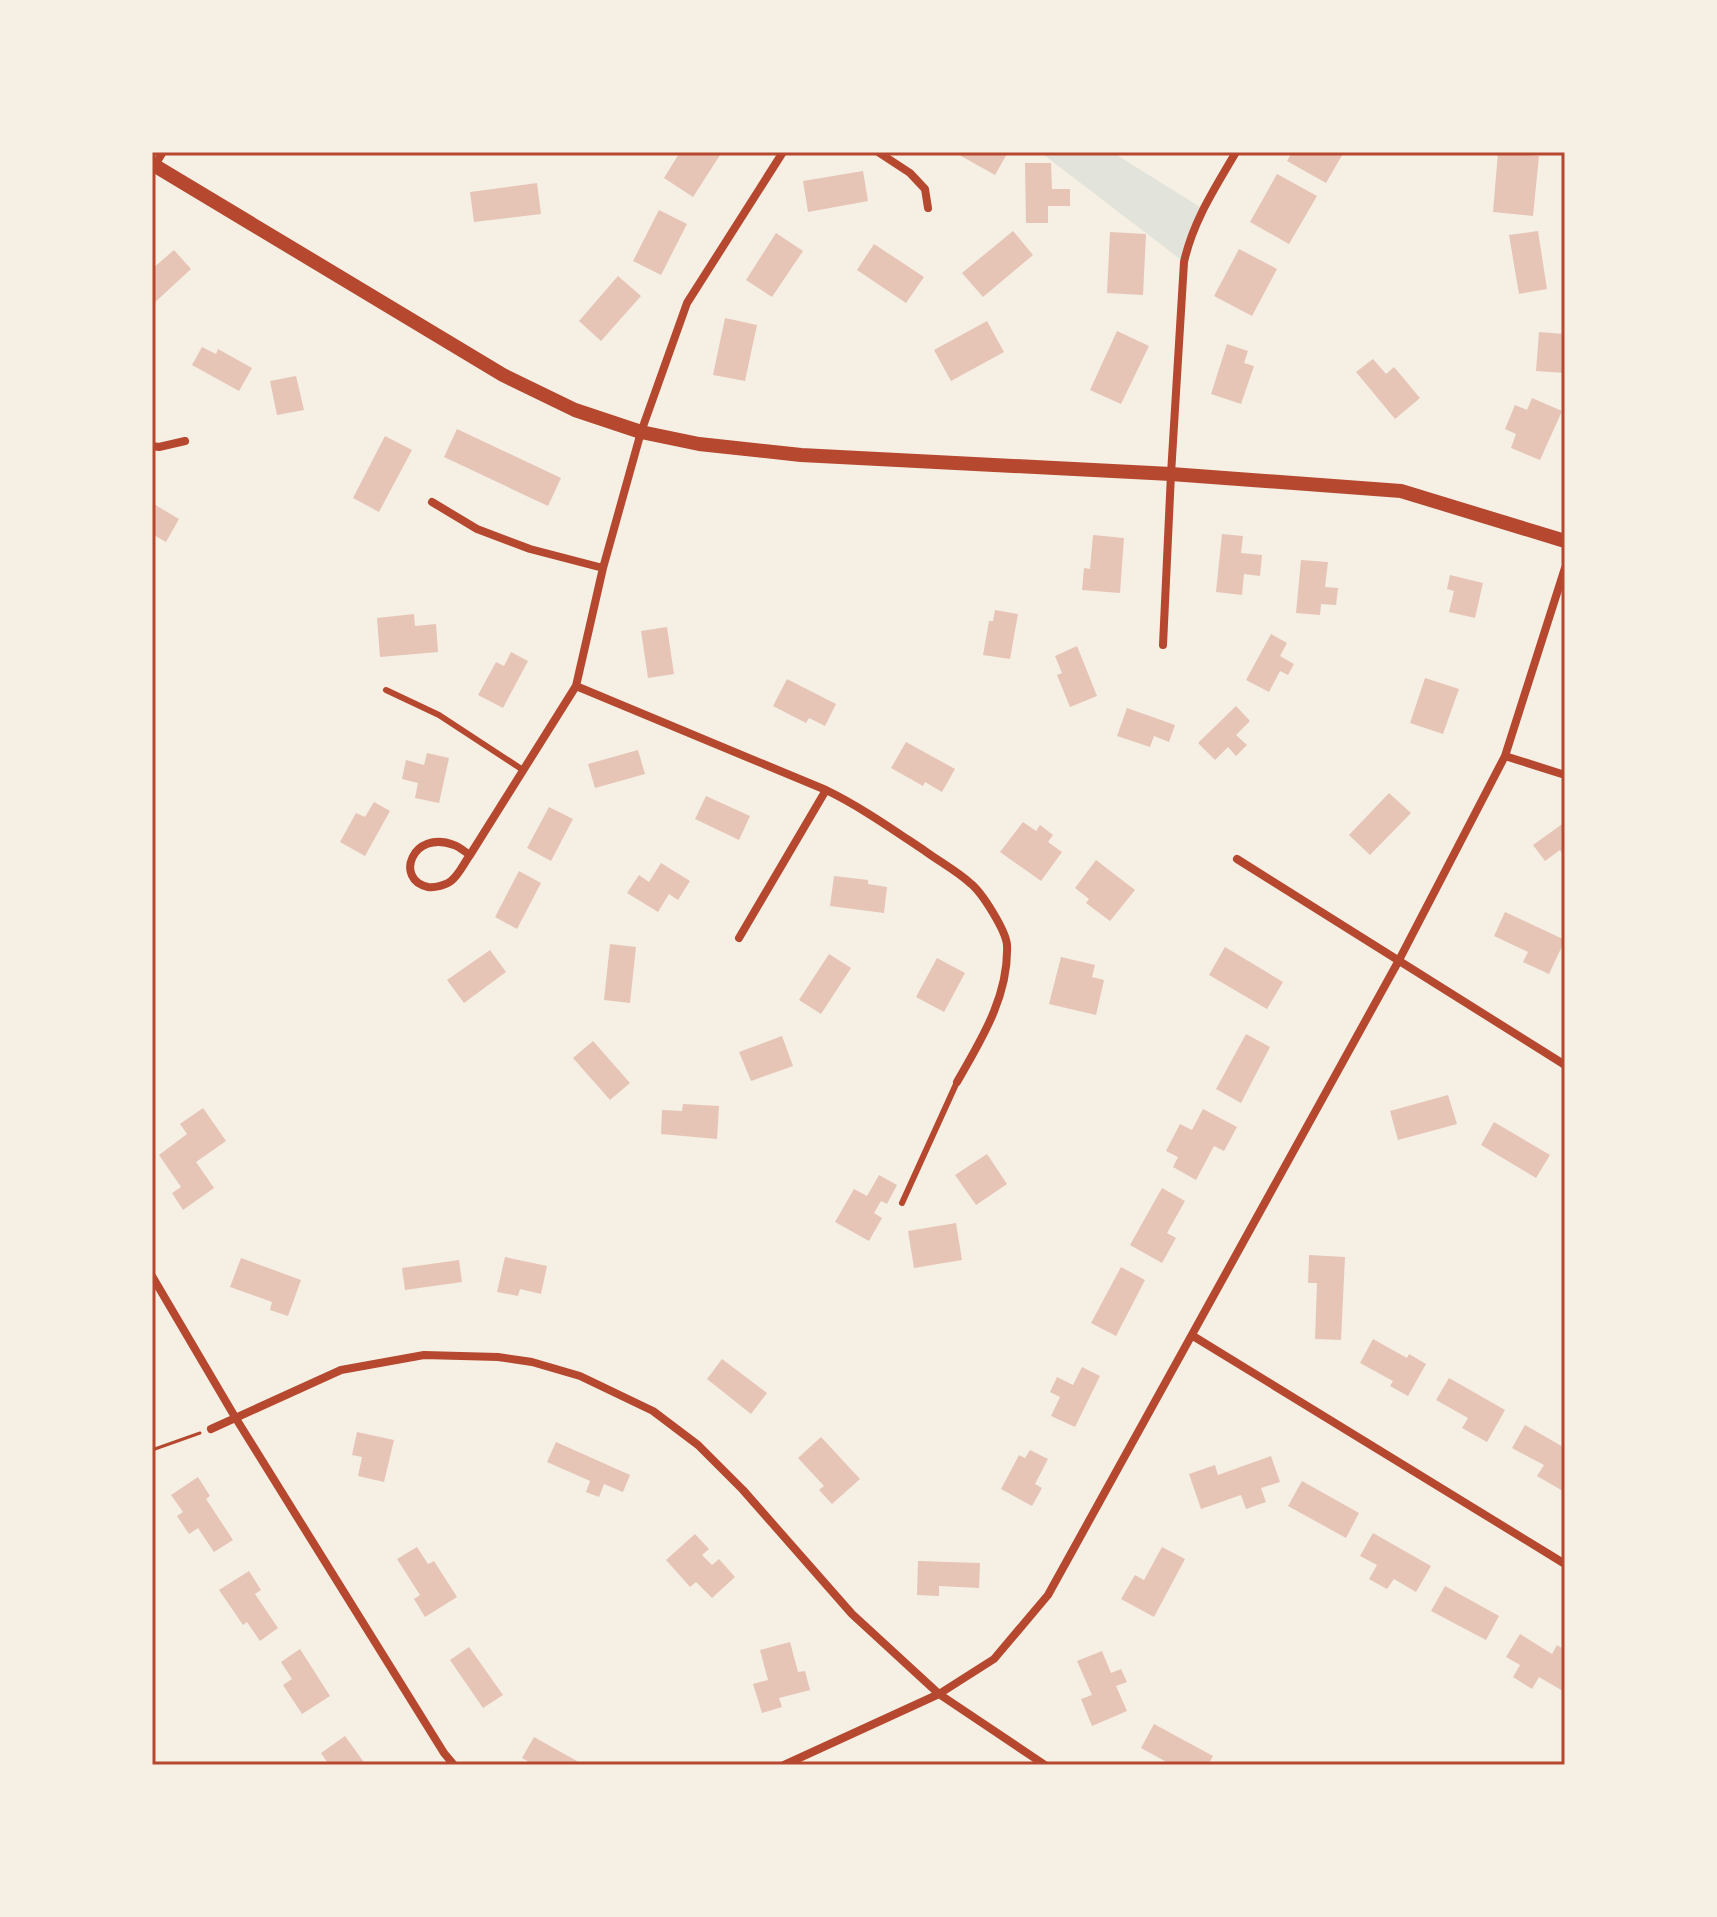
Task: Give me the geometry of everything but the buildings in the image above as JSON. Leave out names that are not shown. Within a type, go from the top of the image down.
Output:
[{"type":"street","points":[[163,152],[153,167],[503,375],[575,410],[641,432],[699,444],[801,455],[1171,474],[1401,491],[1565,541]]},
{"type":"street","points":[[470,855],[455,845],[432,841],[421,846],[412,856],[410,870],[416,882],[426,887],[437,887],[451,881],[470,855],[576,686],[603,568],[641,432],[687,303],[783,152]]},
{"type":"street","points":[[878,152],[910,173],[925,189],[928,208]]},
{"type":"street","points":[[1163,645],[1184,262],[1189,240],[1203,209],[1236,152]]},
{"type":"street","points":[[152,446],[185,441]]},
{"type":"street","points":[[432,502],[477,529],[530,549],[603,568]]},
{"type":"street","points":[[784,1765],[939,1694],[994,1659],[1048,1595],[1398,962],[1505,756],[1565,568]]},
{"type":"street","points":[[576,686],[826,790],[858,806],[973,884],[1007,942],[1005,976],[986,1030],[957,1082]]},
{"type":"street","points":[[1505,756],[1565,775]]},
{"type":"street","points":[[739,938],[826,790]]},
{"type":"street","points":[[1237,859],[1565,1065]]},
{"type":"street","points":[[152,1276],[235,1417],[454,1765]]},
{"type":"street","points":[[1193,1336],[1565,1564]]},
{"type":"street","points":[[211,1429],[341,1370],[424,1355],[498,1357],[532,1362],[580,1376],[653,1411],[698,1445],[743,1490],[852,1614],[939,1694],[1045,1765]]},
{"type":"lane","points":[[386,690],[439,715],[523,770]]},
{"type":"lane","points":[[902,1203],[957,1082]]},
{"type":"path","points":[[152,1450],[211,1429]]},
{"type":"shaded area","points":[[1040,152],[1112,152],[1203,209],[1184,262]]}]
